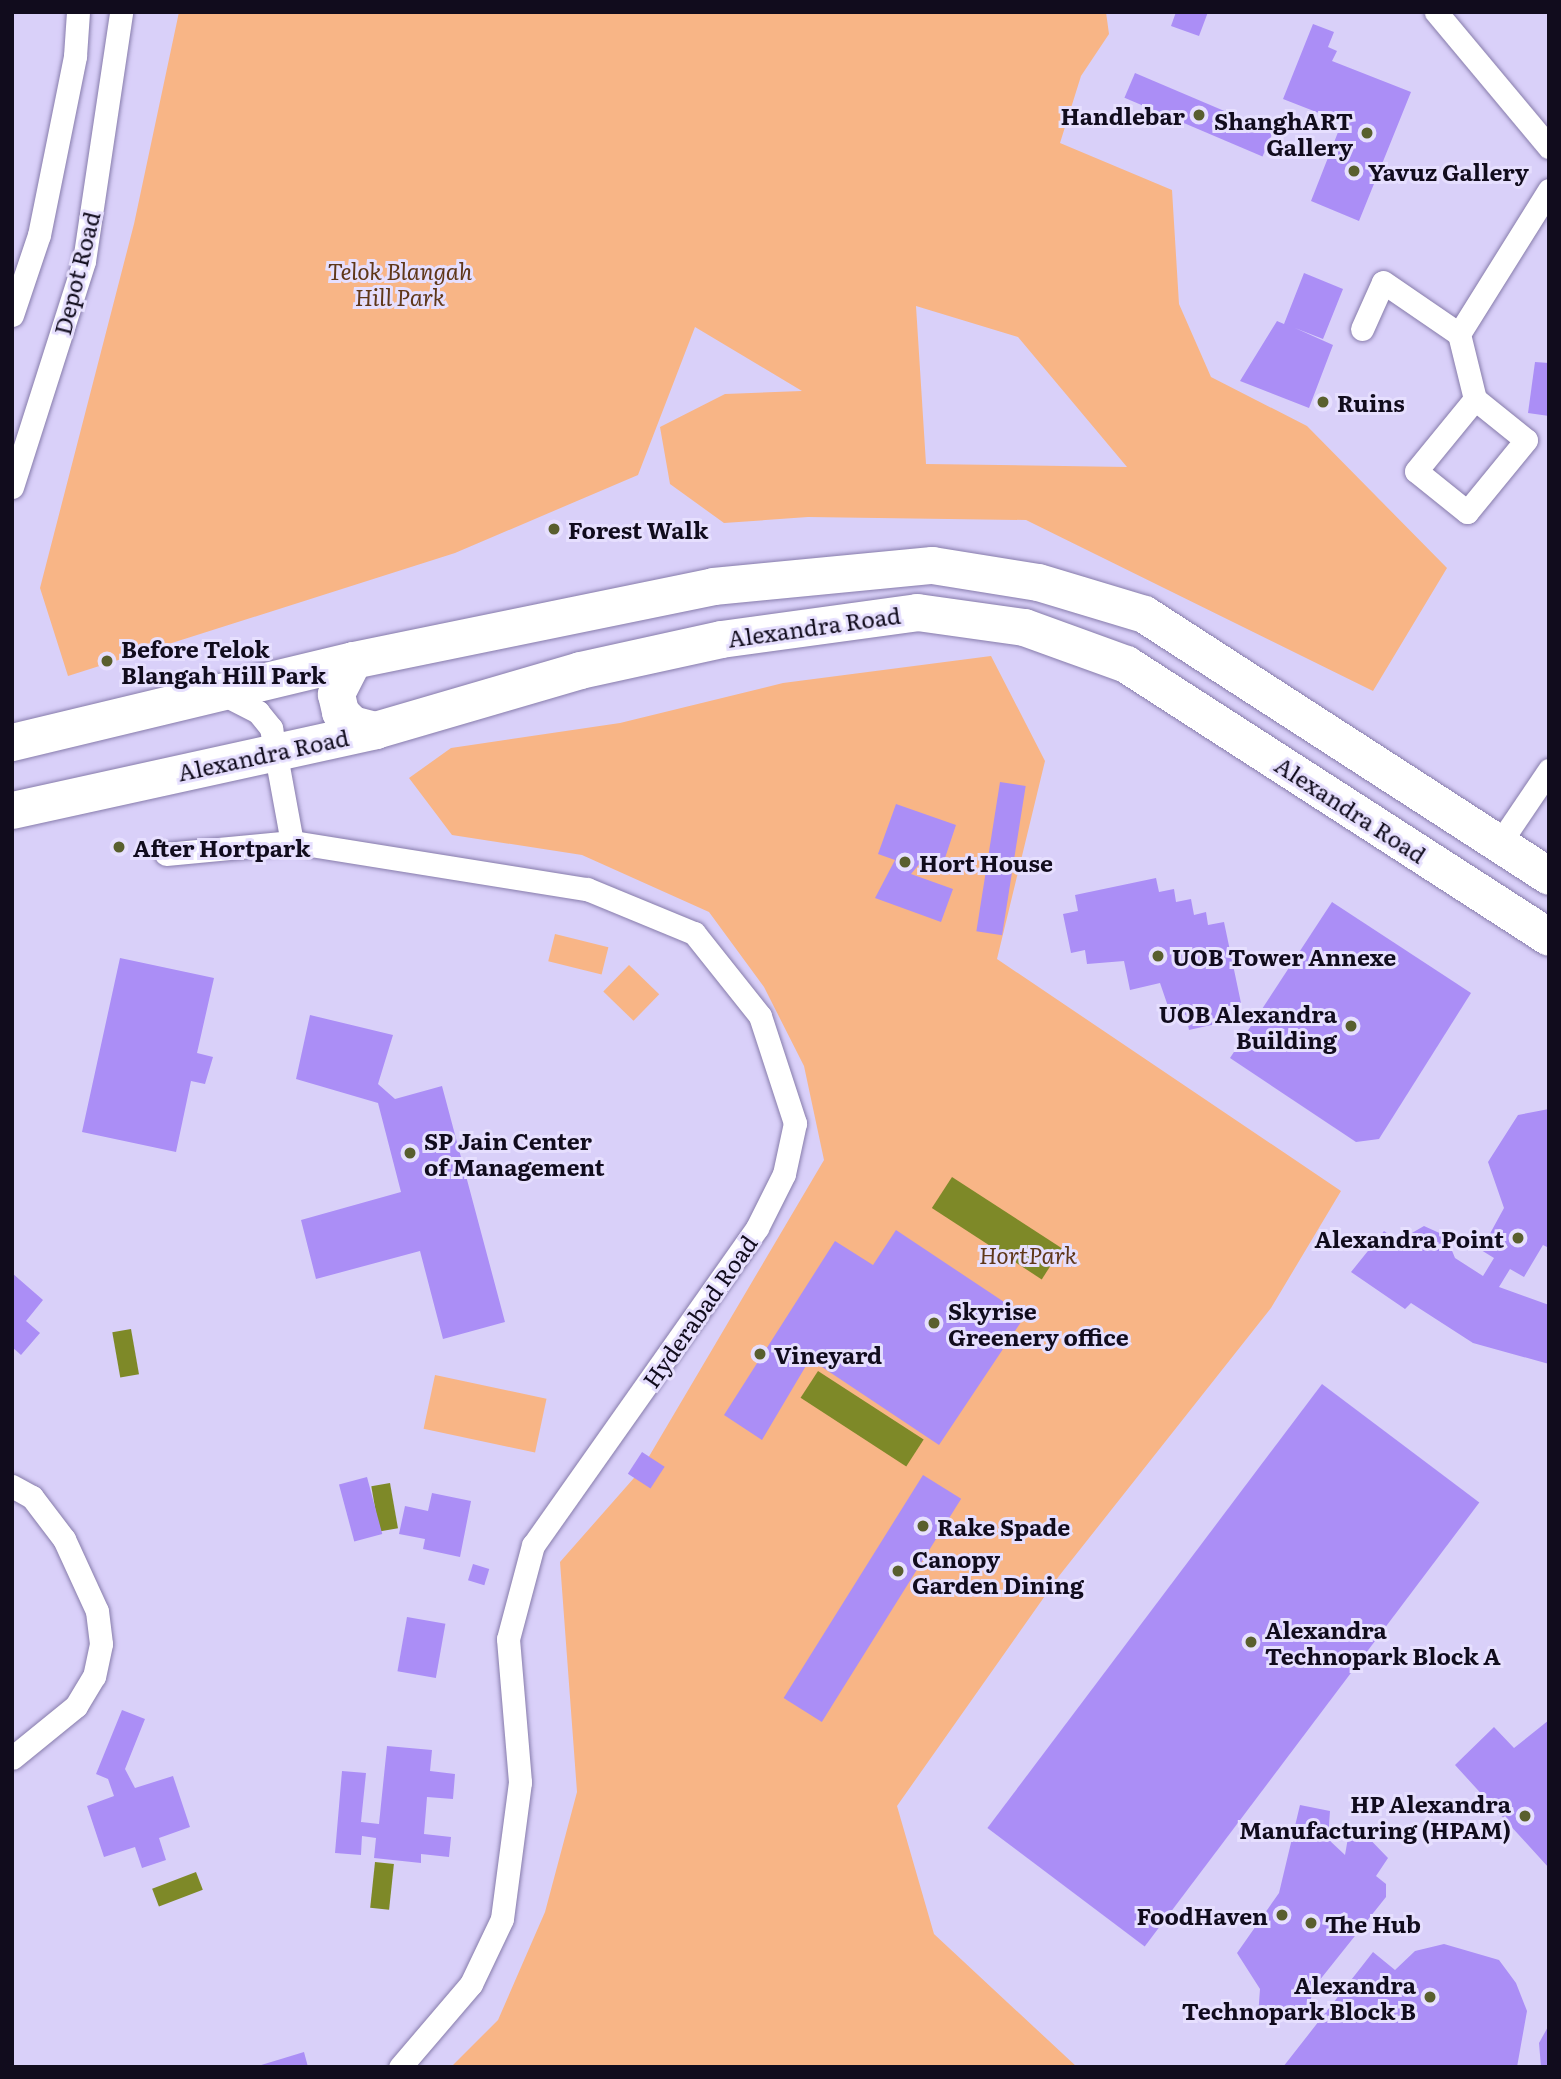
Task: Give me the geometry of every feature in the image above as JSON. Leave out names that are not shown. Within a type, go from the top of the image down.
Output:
[{"type":"main road","name":"Alexandra Road","points":[[12,742],[353,660],[713,586],[932,565],[1038,582],[1144,614],[1501,841],[1549,876]]},
{"type":"main road","name":"Alexandra Road","points":[[12,810],[375,730],[580,670],[721,639],[917,612],[1024,628],[1126,663],[1549,936]]},
{"type":"main road","points":[[353,660],[336,694],[340,712],[352,724],[375,730]]},
{"type":"street","name":"Depot Road","points":[[12,314],[39,235],[75,56],[78,12]]},
{"type":"street","name":"Depot Road","points":[[12,487],[84,261],[121,12]]},
{"type":"street","points":[[1436,12],[1549,147]]},
{"type":"street","points":[[1459,334],[1549,190]]},
{"type":"street","points":[[1362,329],[1383,282],[1459,334],[1475,399],[1525,440],[1467,512],[1416,471],[1475,399]]},
{"type":"street","points":[[219,692],[258,712],[271,728],[292,842]]},
{"type":"street","points":[[1501,841],[1549,770]]},
{"type":"street","name":"Hyderabad Road","points":[[166,853],[292,842],[587,889],[694,933],[760,1016],[795,1123],[784,1174],[757,1228],[533,1545],[508,1639],[520,1782],[502,1919],[471,1984],[400,2067]]},
{"type":"street","points":[[12,1486],[32,1497],[64,1539],[97,1611],[101,1644],[94,1676],[76,1706],[12,1758]]},
{"type":"green space","name":"Telok Blangah Hill Park","points":[[179,12],[1106,12],[1109,34],[1081,76],[1060,143],[1172,190],[1179,304],[1211,377],[1307,426],[1447,568],[1373,691],[1026,520],[808,517],[724,523],[670,484],[660,427],[725,394],[802,391],[695,327],[638,475],[455,553],[68,676],[40,588],[134,224]],"holes":[[[916,306],[1018,337],[1127,467],[926,464]]]},
{"type":"green space","name":"HortPark","points":[[991,656],[1045,761],[997,959],[1341,1191],[1271,1308],[1059,1576],[897,1806],[934,1934],[1077,2067],[451,2067],[498,2020],[545,1912],[577,1792],[560,1562],[641,1470],[824,1160],[804,1066],[764,987],[709,912],[582,855],[452,835],[409,778],[451,748],[620,723],[783,683]]},
{"type":"green space","points":[[555,934],[608,947],[602,974],[548,961]]},
{"type":"green space","points":[[629,965],[659,994],[634,1021],[603,992]]},
{"type":"green space","points":[[435,1375],[547,1399],[535,1453],[424,1429]]},
{"type":"shaded area","points":[[952,1177],[1062,1248],[1042,1279],[932,1208]]},
{"type":"shaded area","points":[[131,1329],[139,1374],[120,1378],[112,1332]]},
{"type":"shaded area","points":[[818,1371],[924,1440],[906,1466],[801,1398]]},
{"type":"shaded area","points":[[390,1483],[398,1528],[379,1532],[371,1486]]},
{"type":"shaded area","points":[[375,1862],[394,1864],[389,1910],[370,1908]]},
{"type":"shaded area","points":[[196,1872],[203,1890],[159,1907],[152,1889]]},
{"type":"building","points":[[1176,12],[1208,12],[1199,36],[1171,26]]},
{"type":"building","points":[[1313,24],[1334,32],[1328,47],[1337,51],[1332,61],[1411,92],[1359,221],[1311,201],[1342,122],[1283,99]]},
{"type":"building","name":"Handlebar","points":[[1135,73],[1273,132],[1263,156],[1124,98]]},
{"type":"building","points":[[1304,273],[1343,289],[1323,339],[1295,328],[1333,345],[1309,408],[1240,381],[1277,321],[1284,324]]},
{"type":"building","points":[[1535,362],[1549,363],[1549,416],[1528,413]]},
{"type":"building","points":[[1000,782],[1026,786],[1002,935],[976,931]]},
{"type":"building","name":"Hort House","points":[[896,804],[956,825],[944,861],[927,855],[911,874],[953,889],[941,922],[875,898],[895,860],[878,854]]},
{"type":"building","name":"UOB Tower Annexe","points":[[1156,878],[1159,892],[1174,889],[1176,902],[1191,899],[1194,915],[1206,912],[1208,925],[1224,922],[1241,1003],[1225,1007],[1229,1021],[1189,1030],[1186,1015],[1172,1018],[1160,983],[1130,990],[1124,961],[1087,964],[1085,950],[1071,953],[1063,914],[1078,911],[1075,895]]},
{"type":"building","name":"UOB Alexandra Building","points":[[1332,902],[1471,993],[1379,1139],[1356,1142],[1230,1058]]},
{"type":"building","points":[[120,958],[214,978],[197,1053],[213,1057],[205,1084],[191,1081],[176,1152],[82,1132]]},
{"type":"building","points":[[310,1015],[393,1035],[378,1084],[395,1099],[442,1086],[505,1322],[443,1339],[420,1251],[316,1279],[301,1220],[401,1192],[378,1103],[296,1079]]},
{"type":"building","name":"Alexandra Point","points":[[1549,1109],[1549,1248],[1543,1245],[1524,1277],[1510,1269],[1499,1287],[1549,1305],[1549,1364],[1473,1343],[1411,1303],[1405,1309],[1351,1272],[1384,1231],[1398,1241],[1424,1226],[1446,1236],[1455,1258],[1483,1276],[1494,1258],[1481,1250],[1504,1208],[1488,1162],[1518,1115]]},
{"type":"building","points":[[896,1230],[1025,1316],[939,1445],[810,1359],[762,1440],[724,1415],[835,1241],[873,1265]]},
{"type":"building","points":[[12,1273],[43,1300],[26,1321],[40,1333],[21,1355],[12,1347]]},
{"type":"building","name":"Alexandra Technopark Block A","points":[[1322,1384],[1479,1503],[1145,1947],[987,1828]]},
{"type":"building","points":[[642,1452],[665,1467],[650,1489],[628,1474]]},
{"type":"building","points":[[923,1475],[961,1499],[822,1722],[784,1698]]},
{"type":"building","points":[[367,1477],[382,1534],[354,1541],[339,1485]]},
{"type":"building","points":[[432,1493],[471,1501],[460,1557],[423,1549],[425,1539],[399,1534],[405,1506],[428,1511]]},
{"type":"building","points":[[473,1564],[489,1569],[484,1585],[468,1580]]},
{"type":"building","points":[[407,1617],[445,1624],[436,1678],[397,1671]]},
{"type":"building","points":[[122,1710],[145,1719],[125,1769],[135,1788],[173,1776],[190,1827],[159,1838],[166,1860],[142,1868],[135,1847],[104,1857],[87,1806],[114,1796],[108,1779],[96,1774]]},
{"type":"building","name":"HP Alexandra Manufacturing (HPAM)","points":[[1549,1720],[1549,1868],[1455,1765],[1494,1727],[1514,1748]]},
{"type":"building","points":[[387,1746],[432,1750],[430,1771],[455,1774],[453,1799],[427,1797],[424,1834],[451,1837],[449,1857],[421,1854],[421,1863],[374,1858],[376,1838],[362,1836],[361,1855],[335,1853],[342,1771],[366,1773],[361,1822],[379,1824]]},
{"type":"building","name":"The Hub","points":[[1300,1805],[1330,1811],[1328,1839],[1345,1855],[1349,1832],[1359,1828],[1388,1858],[1376,1876],[1386,1884],[1386,1897],[1315,1986],[1303,2023],[1258,2017],[1260,1989],[1237,1953],[1279,1893]]},
{"type":"building","name":"Alexandra Technopark Block B","points":[[1444,1944],[1499,1960],[1516,1983],[1527,2011],[1517,2067],[1283,2067],[1373,1952],[1395,1970],[1415,1951]]},
{"type":"building","points":[[1549,2025],[1549,2067],[1541,2067],[1539,2043]]},
{"type":"building","points":[[304,2052],[308,2067],[258,2067],[258,2066]]},
{"type":"place","name":"Handlebar","points":[[1199,115]]},
{"type":"place","name":"ShanghART Gallery","points":[[1367,133]]},
{"type":"place","name":"Yavuz Gallery","points":[[1354,171]]},
{"type":"place","name":"Ruins","points":[[1323,402]]},
{"type":"place","name":"Forest Walk","points":[[554,529]]},
{"type":"place","name":"Before Telok Blangah Hill Park","points":[[107,661]]},
{"type":"place","name":"After Hortpark","points":[[119,847]]},
{"type":"place","name":"Hort House","points":[[905,862]]},
{"type":"place","name":"UOB Tower Annexe","points":[[1158,956]]},
{"type":"place","name":"UOB Alexandra Building","points":[[1351,1026]]},
{"type":"place","name":"SP Jain Center of Management","points":[[410,1153]]},
{"type":"place","name":"Alexandra Point","points":[[1518,1238]]},
{"type":"place","name":"Skyrise Greenery office","points":[[934,1323]]},
{"type":"place","name":"Vineyard","points":[[760,1354]]},
{"type":"place","name":"Rake Spade","points":[[923,1526]]},
{"type":"place","name":"Canopy Garden Dining","points":[[898,1571]]},
{"type":"place","name":"Alexandra Technopark Block A","points":[[1251,1642]]},
{"type":"place","name":"HP Alexandra Manufacturing (HPAM)","points":[[1525,1816]]},
{"type":"place","name":"FoodHaven","points":[[1282,1915]]},
{"type":"place","name":"The Hub","points":[[1311,1923]]},
{"type":"place","name":"Alexandra Technopark Block B","points":[[1430,1997]]}]
